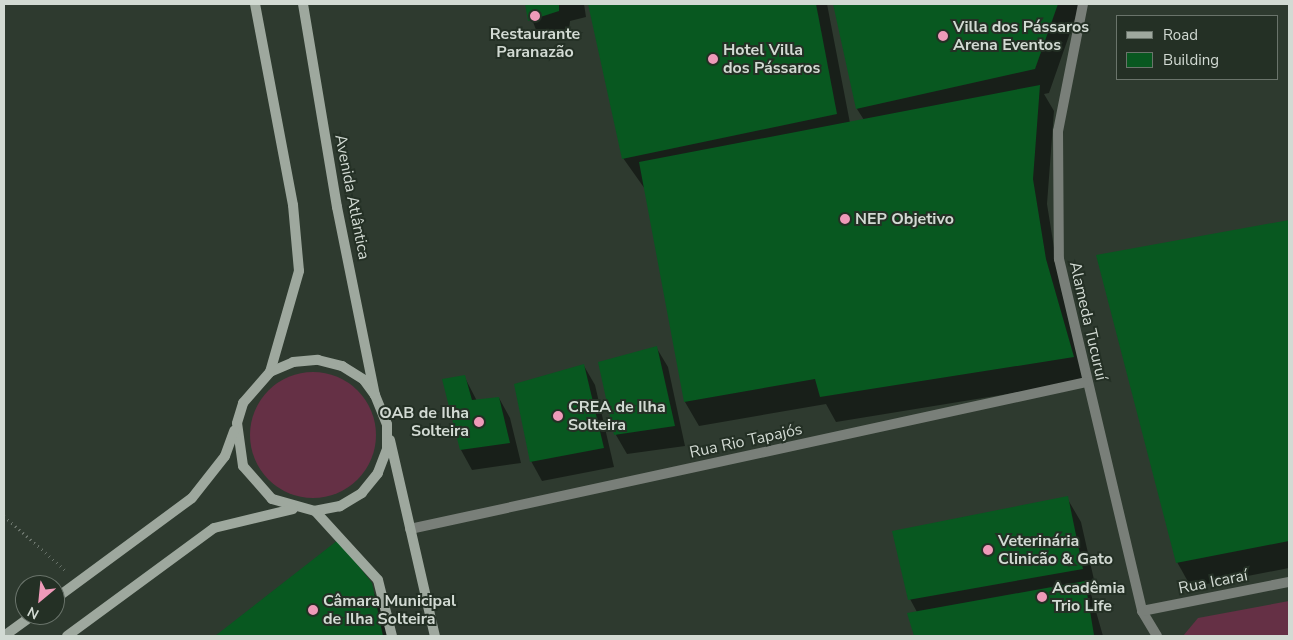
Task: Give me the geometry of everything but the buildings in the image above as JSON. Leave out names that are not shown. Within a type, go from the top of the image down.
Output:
[{"type":"main road","points":[[65,592],[192,498],[225,456],[243,403],[270,372],[299,270],[293,204],[255,4]]},
{"type":"main road","name":"Avenida Atlântica","points":[[303,4],[375,395]]},
{"type":"main road","points":[[270,372],[293,362],[318,360],[342,366],[364,380],[375,395],[387,424],[435,636]]},
{"type":"main road","points":[[237,423],[236,445],[251,479],[272,500],[293,508],[315,511],[340,506],[367,486],[387,449],[387,424]]},
{"type":"main road","points":[[67,636],[214,528],[293,508]]},
{"type":"main road","points":[[315,511],[378,580],[392,636]]},
{"type":"main road","points":[[4,636],[19,625]]},
{"type":"street","name":"Alameda Tucuruí","points":[[1083,4],[1058,131],[1058,249],[1087,382],[1142,611],[1157,636]]},
{"type":"street","name":"Rua Rio Tapajós","points":[[410,529],[1087,382]]},
{"type":"street","name":"Rua Icaraí","points":[[1142,611],[1289,582]]},
{"type":"path","points":[[4,516],[78,582]]},
{"type":"shaded area","points":[[313,372],[337,377],[348,382],[358,390],[366,400],[371,411],[376,435],[371,459],[366,470],[358,480],[348,488],[337,493],[313,498],[289,493],[278,488],[268,480],[260,470],[255,459],[250,435],[255,411],[260,400],[268,390],[278,382],[289,377]]},
{"type":"shaded area","points":[[1289,601],[1289,636],[1183,636],[1198,618]]},
{"type":"place","name":"Restaurante Paranazão","points":[[535,16]]},
{"type":"place","name":"Villa dos Pássaros Arena Eventos","points":[[943,36]]},
{"type":"place","name":"Hotel Villa dos Pássaros","points":[[713,59]]},
{"type":"place","name":"NEP Objetivo","points":[[845,219]]},
{"type":"place","name":"CREA de Ilha Solteira","points":[[558,416]]},
{"type":"place","name":"OAB de Ilha Solteira","points":[[479,422]]},
{"type":"place","name":"Veterinária Clinicão & Gato","points":[[988,550]]},
{"type":"place","name":"Acadêmia Trio Life","points":[[1042,597]]},
{"type":"place","name":"Câmara Municipal de Ilha Solteira","points":[[313,610]]}]
